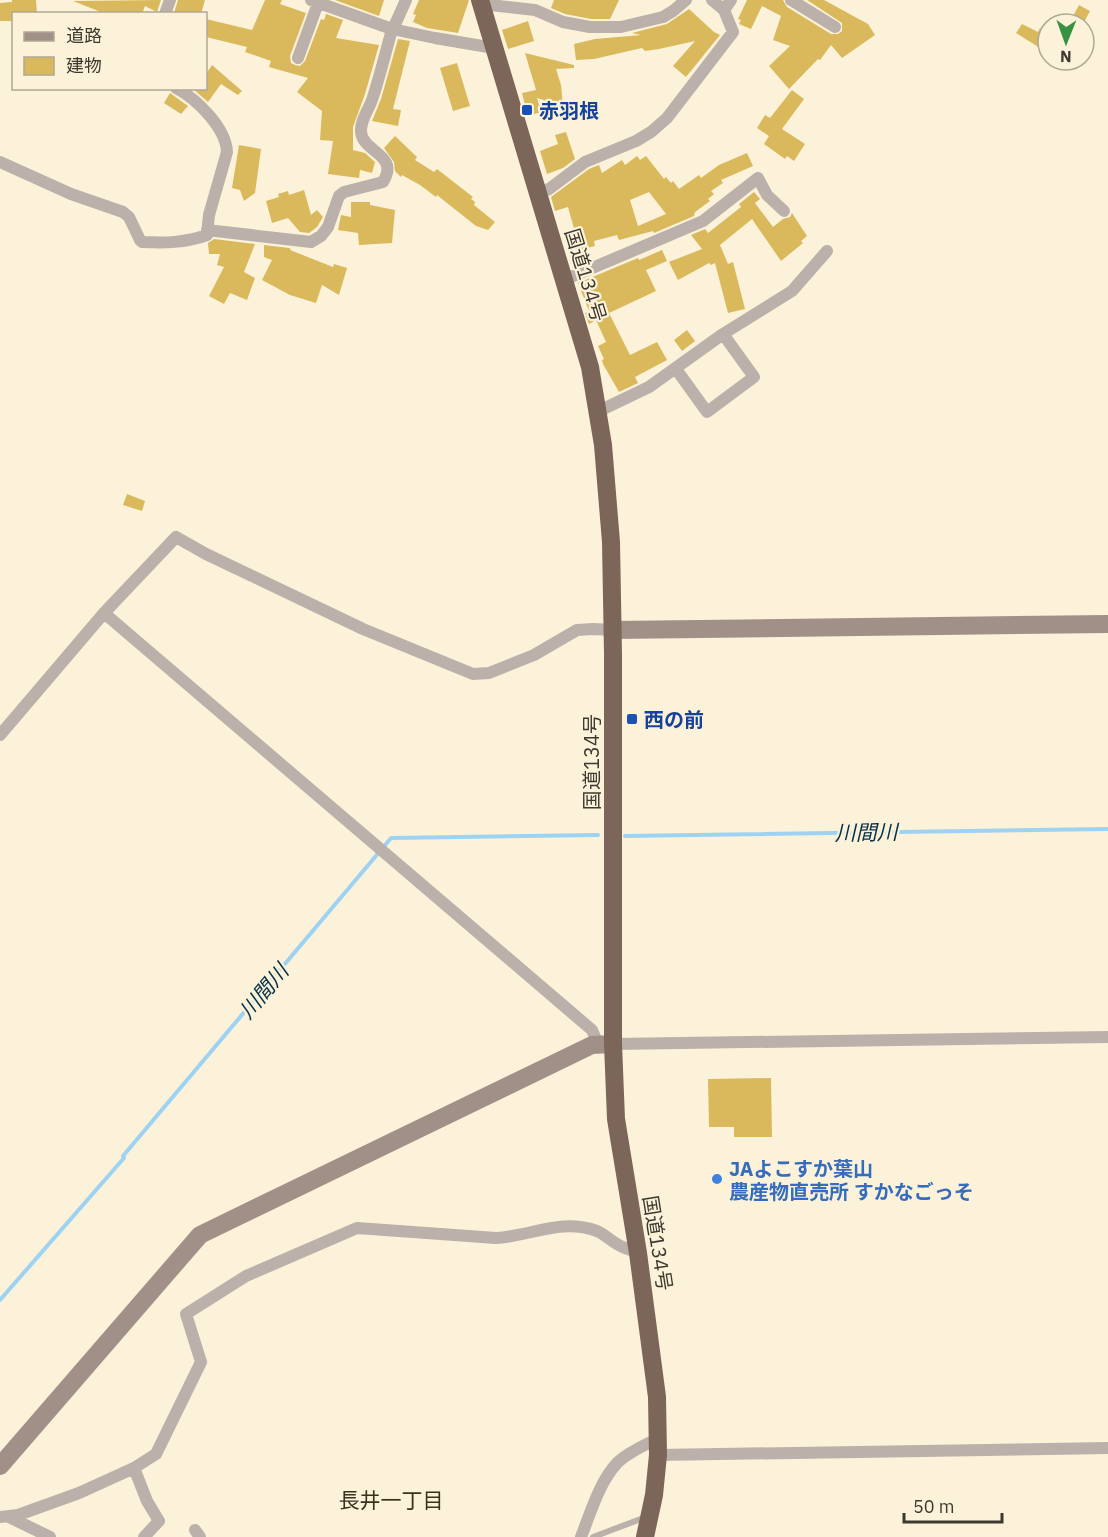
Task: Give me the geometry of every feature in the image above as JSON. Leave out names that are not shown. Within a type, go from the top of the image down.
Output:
[{"type":"highway","name":"国道134号","points":[[481,2],[590,368],[599,411],[608,486],[613,630],[606,1044],[657,1397],[658,1446],[645,1537]]},
{"type":"street","points":[[207,230],[310,242],[321,236],[328,227],[339,196],[345,192],[383,182],[388,167],[386,161],[363,140],[361,125],[373,99],[392,29],[406,0]]},
{"type":"street","points":[[481,2],[535,10],[563,22],[590,27],[621,27],[663,17],[686,0]]},
{"type":"street","points":[[538,192],[549,189],[585,162],[636,141],[667,118],[733,32],[728,5],[712,0]]},
{"type":"street","points":[[791,0],[835,27]]},
{"type":"street","points":[[298,58],[315,1],[339,5],[392,29],[494,48]]},
{"type":"street","points":[[0,162],[71,195],[123,212],[129,217],[142,242],[192,241],[207,235],[209,215],[227,152],[226,144],[223,136],[199,105],[180,90]]},
{"type":"street","points":[[564,280],[704,220],[758,178],[767,195],[784,211]]},
{"type":"street","points":[[599,411],[650,387],[723,334],[792,291],[827,252]]},
{"type":"street","points":[[676,369],[707,412],[754,377],[723,334]]},
{"type":"street","points":[[0,735],[104,613],[176,537],[206,554],[363,629],[473,674],[489,673],[534,655],[578,630],[1108,624]]},
{"type":"street","points":[[104,613],[376,844],[606,1044]]},
{"type":"street","points":[[0,1466],[200,1235],[582,1050],[606,1044],[1108,1036]]},
{"type":"street","points":[[5,1517],[79,1493],[134,1468],[156,1454],[201,1362],[186,1314],[246,1276],[357,1228],[496,1239],[515,1237],[550,1227],[568,1226],[599,1232],[619,1245],[638,1253]]},
{"type":"street","points":[[581,1537],[605,1478],[619,1461],[635,1450],[658,1446],[1108,1448]]},
{"type":"street","points":[[134,1468],[147,1501],[159,1521],[144,1537]]},
{"type":"street","points":[[5,1517],[50,1537]]},
{"type":"lane","points":[[593,1537],[649,1516]]},
{"type":"building","points":[[12,0],[36,0],[37,12],[12,12],[12,21],[0,21],[0,3],[12,2]]},
{"type":"building","points":[[161,0],[157,12],[145,6],[143,12],[101,12],[73,1]]},
{"type":"building","points":[[178,0],[205,0],[202,12],[174,12]]},
{"type":"building","points":[[265,0],[282,0],[280,4],[306,13],[290,56],[291,63],[295,65],[300,66],[305,61],[321,19],[324,20],[326,14],[343,20],[336,38],[379,45],[353,127],[353,150],[365,153],[375,162],[372,173],[360,170],[359,178],[328,174],[333,141],[320,140],[322,111],[297,92],[308,78],[269,67],[271,61],[245,52],[247,47],[207,37],[207,19],[252,30]]},
{"type":"building","points":[[335,0],[384,0],[379,16]]},
{"type":"building","points":[[419,0],[469,0],[458,33],[427,28],[413,22],[416,15],[413,14]]},
{"type":"building","points":[[554,0],[619,0],[610,19],[591,19],[565,14],[551,8]]},
{"type":"building","points":[[747,0],[783,0],[787,7],[831,34],[838,34],[842,31],[842,23],[807,0],[824,0],[868,24],[875,35],[842,58],[831,45],[820,60],[818,59],[789,89],[769,66],[790,46],[773,40],[781,16],[762,6],[751,29],[739,24],[741,20],[738,19]]},
{"type":"building","points":[[1079,5],[1090,11],[1089,12],[1075,12]]},
{"type":"building","points":[[689,9],[720,35],[686,77],[673,66],[695,41],[659,49],[645,51],[642,48],[594,59],[576,60],[574,44],[595,39],[641,35],[632,33],[667,24]]},
{"type":"building","points":[[528,21],[534,41],[508,49],[502,30]]},
{"type":"building","points":[[1022,24],[1036,31],[1036,46],[1016,33]]},
{"type":"building","points":[[398,39],[410,41],[393,109],[401,110],[398,126],[372,121],[381,99]]},
{"type":"building","points":[[525,53],[574,65],[574,68],[556,69],[561,85],[563,106],[537,98],[541,112],[531,115],[522,93],[536,90]]},
{"type":"building","points":[[457,63],[470,106],[453,111],[440,68]]},
{"type":"building","points":[[212,65],[242,91],[238,95],[221,84],[208,102],[194,90],[207,90],[207,72]]},
{"type":"building","points":[[792,90],[804,99],[782,129],[805,144],[794,161],[787,156],[785,159],[764,144],[769,136],[757,128],[765,115],[770,118]]},
{"type":"building","points":[[170,93],[188,106],[181,114],[164,103]]},
{"type":"building","points":[[566,132],[575,159],[563,168],[547,174],[540,151],[558,144],[555,135]]},
{"type":"building","points":[[395,136],[417,157],[415,160],[434,172],[437,169],[473,197],[471,199],[475,202],[474,205],[495,222],[488,230],[476,226],[437,195],[436,197],[420,185],[402,175],[401,177],[395,171],[394,162],[384,148]]},
{"type":"building","points":[[239,145],[261,149],[255,193],[244,201],[240,190],[232,188]]},
{"type":"building","points":[[747,153],[753,166],[721,180],[723,183],[711,191],[714,194],[708,199],[710,201],[695,212],[694,216],[654,233],[653,231],[619,240],[617,235],[594,241],[595,246],[579,250],[568,207],[555,211],[551,197],[589,169],[599,165],[602,173],[622,160],[625,165],[637,156],[640,160],[646,156],[664,179],[666,177],[671,183],[673,181],[679,189],[699,175],[701,178],[719,165]],"holes":[[[649,192],[666,214],[638,226],[630,200]]]},
{"type":"building","points":[[304,190],[311,215],[317,210],[323,217],[317,227],[309,233],[300,232],[288,218],[272,223],[266,201],[288,191],[289,195]]},
{"type":"building","points":[[754,192],[760,199],[755,203],[773,227],[783,219],[790,217],[792,213],[807,236],[801,241],[803,243],[781,261],[752,219],[720,245],[728,264],[733,262],[745,309],[728,313],[715,263],[711,265],[709,263],[678,280],[669,262],[702,249],[691,235],[705,229],[708,233],[741,207],[739,204]]},
{"type":"building","points":[[351,202],[370,202],[370,205],[395,210],[392,243],[359,245],[358,233],[338,230],[341,215],[351,217]]},
{"type":"building","points":[[214,239],[255,244],[244,272],[255,278],[247,300],[230,293],[224,304],[209,296],[224,267],[217,265],[220,254],[209,254],[208,243]]},
{"type":"building","points":[[264,245],[289,248],[333,267],[334,264],[347,268],[339,295],[322,285],[316,303],[290,295],[262,280],[272,260],[264,257]]},
{"type":"building","points":[[662,250],[667,261],[646,270],[656,291],[609,313],[630,355],[657,342],[667,360],[635,377],[638,383],[619,392],[603,364],[604,359],[598,346],[606,342],[596,320],[589,324],[585,313],[589,311],[578,283]]},
{"type":"building","points":[[687,330],[695,341],[682,351],[674,340]]},
{"type":"building","points":[[127,494],[145,501],[142,511],[123,505]]},
{"type":"building","points":[[771,1078],[772,1137],[734,1137],[734,1127],[709,1127],[708,1079]]},
{"type":"waterway","name":"川間川","points":[[625,836],[1108,829]]},
{"type":"waterway","name":"川間川","points":[[0,1300],[124,1158],[123,1156],[391,838],[598,835]]},
{"type":"place","name":"赤羽根","points":[[527,110]]},
{"type":"place","name":"西の前","points":[[632,719]]},
{"type":"place","name":"JAよこすか葉山 農産物直売所 すかなごっそ","points":[[717,1179]]},
{"type":"district","name":"長井一丁目","points":[[391,1500]]}]
